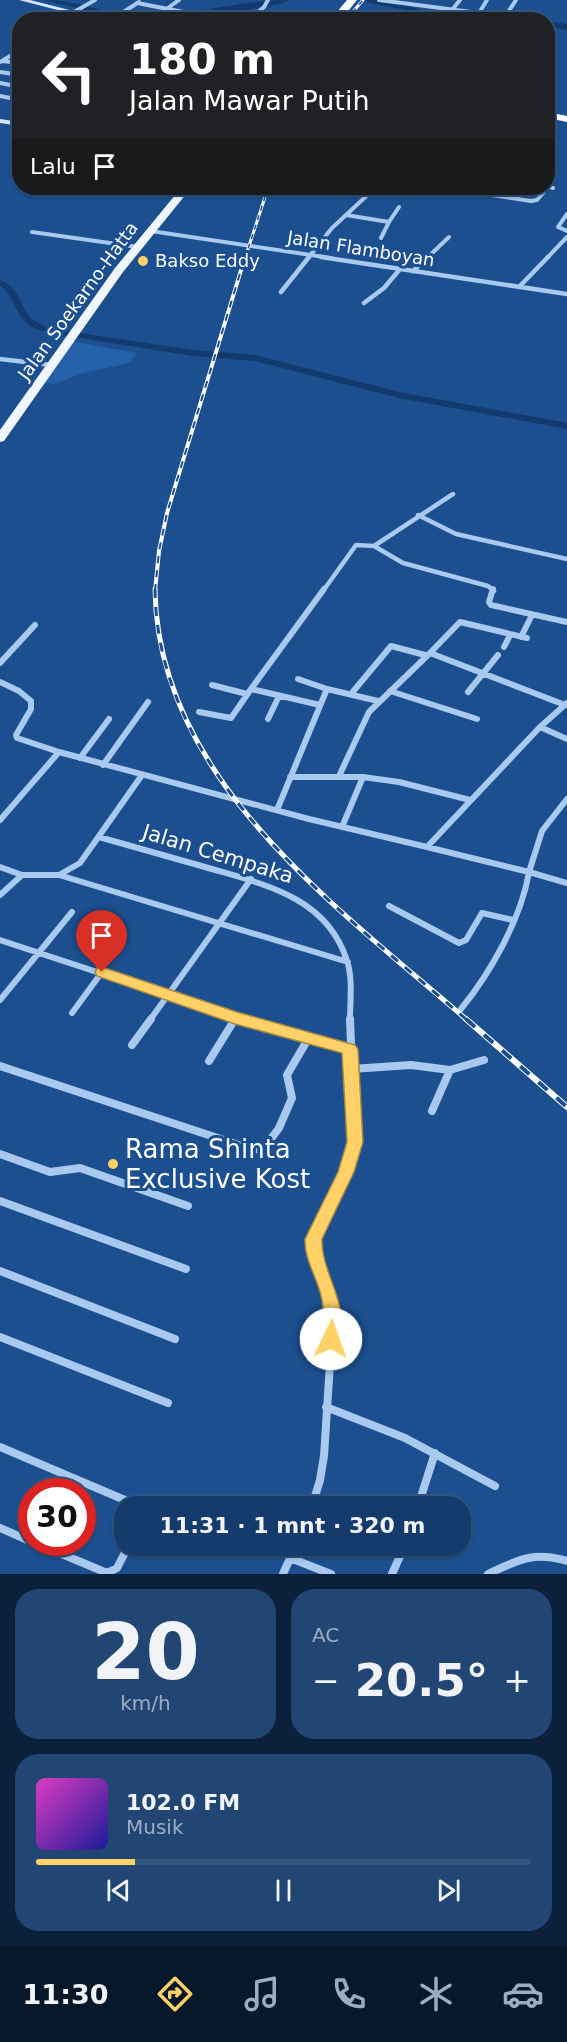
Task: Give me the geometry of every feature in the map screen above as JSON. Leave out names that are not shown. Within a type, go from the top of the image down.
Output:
[{"type":"highway","points":[[342,12],[352,0]]},
{"type":"main road","points":[[22,0],[36,1],[77,12]]},
{"type":"main road","name":"Jalan Soekarno-Hatta","points":[[0,438],[138,247],[180,195]]},
{"type":"street","points":[[77,12],[95,0]]},
{"type":"street","points":[[122,12],[142,0]]},
{"type":"street","points":[[167,9],[179,0]]},
{"type":"street","points":[[379,0],[466,12]]},
{"type":"street","points":[[452,10],[460,0]]},
{"type":"street","points":[[137,3],[183,12]]},
{"type":"street","points":[[281,292],[332,228],[367,195]]},
{"type":"street","points":[[490,195],[533,202],[541,195]]},
{"type":"street","points":[[381,238],[399,207]]},
{"type":"street","points":[[567,214],[558,227],[567,231]]},
{"type":"street","points":[[346,215],[389,222]]},
{"type":"street","name":"Jalan Flamboyan","points":[[152,231],[567,294]]},
{"type":"street","points":[[32,232],[138,247]]},
{"type":"street","points":[[413,271],[449,237]]},
{"type":"street","points":[[519,287],[566,239]]},
{"type":"street","points":[[364,303],[384,288],[400,269]]},
{"type":"street","points":[[0,359],[51,365]]},
{"type":"street","points":[[374,546],[453,494]]},
{"type":"street","points":[[418,515],[456,534],[567,559]]},
{"type":"street","points":[[199,712],[231,718],[356,545],[374,546],[403,563],[489,586],[494,590],[489,604],[567,622]]},
{"type":"street","points":[[339,776],[369,712],[460,622],[524,638],[532,615]]},
{"type":"street","points":[[0,663],[35,625]]},
{"type":"street","points":[[504,646],[510,635]]},
{"type":"street","points":[[351,694],[391,646],[399,646],[485,673],[566,704],[540,727],[427,847]]},
{"type":"street","points":[[468,692],[498,655]]},
{"type":"street","points":[[298,679],[327,689],[378,701]]},
{"type":"street","points":[[0,681],[19,691],[31,701],[31,709],[16,735],[17,738],[103,765],[567,883]]},
{"type":"street","points":[[212,685],[320,705]]},
{"type":"street","points":[[277,810],[327,689]]},
{"type":"street","points":[[390,691],[477,720]]},
{"type":"street","points":[[268,719],[279,696]]},
{"type":"street","points":[[103,765],[148,702]]},
{"type":"street","points":[[80,758],[109,719]]},
{"type":"street","points":[[540,727],[567,739]]},
{"type":"street","points":[[0,820],[60,753]]},
{"type":"street","points":[[59,875],[80,863],[142,775]]},
{"type":"street","points":[[290,777],[363,777],[399,782],[470,800]]},
{"type":"street","points":[[342,827],[363,777]]},
{"type":"street","points":[[461,1009],[486,978],[500,954],[542,831],[567,799]]},
{"type":"street","name":"Jalan Cempaka","points":[[99,837],[251,879],[292,894],[318,913],[339,939],[348,962],[355,1142],[346,1172],[314,1239],[313,1251],[332,1305],[326,1407],[326,1459],[317,1496]]},
{"type":"street","points":[[0,867],[22,875],[59,875],[348,962]]},
{"type":"street","points":[[0,895],[22,875]]},
{"type":"street","points":[[132,1045],[251,879]]},
{"type":"street","points":[[389,906],[459,943],[466,940],[482,913],[513,920]]},
{"type":"street","points":[[0,1000],[72,912]]},
{"type":"street","points":[[0,940],[235,1018],[350,1049]]},
{"type":"street","points":[[72,1012],[102,972]]},
{"type":"street","points":[[209,1061],[235,1018]]},
{"type":"street","points":[[0,1066],[254,1150],[265,1147],[279,1128],[292,1098],[287,1075],[308,1039]]},
{"type":"street","points":[[351,1069],[411,1065],[450,1070],[484,1060]]},
{"type":"street","points":[[432,1111],[450,1070]]},
{"type":"street","points":[[0,1154],[47,1171],[56,1172],[71,1167],[80,1168],[188,1206]]},
{"type":"street","points":[[0,1201],[186,1269]]},
{"type":"street","points":[[0,1272],[175,1339]]},
{"type":"street","points":[[0,1337],[168,1403]]},
{"type":"street","points":[[326,1407],[435,1452],[495,1486]]},
{"type":"street","points":[[0,1447],[115,1496]]},
{"type":"street","points":[[421,1496],[435,1452]]},
{"type":"street","points":[[0,1528],[18,1536]]},
{"type":"street","points":[[488,1574],[536,1553],[567,1561]]},
{"type":"street","points":[[66,1556],[107,1573],[117,1568],[123,1556]]},
{"type":"street","points":[[392,1574],[400,1556]]},
{"type":"street","points":[[283,1574],[290,1558],[331,1574]]},
{"type":"shaded area","points":[[70,341],[137,353],[130,363],[83,373],[55,384],[40,382]]},
{"type":"waterway","points":[[49,0],[105,12]]},
{"type":"waterway","points":[[216,12],[284,0]]},
{"type":"waterway","points":[[369,0],[409,7],[416,12]]},
{"type":"waterway","points":[[555,25],[567,27]]},
{"type":"waterway","points":[[0,283],[7,286],[33,324],[52,331],[193,353],[255,358],[399,395],[567,426]]},
{"type":"railway","points":[[353,12],[363,0]]},
{"type":"railway","points":[[245,258],[266,195]]},
{"type":"railway","points":[[155,590],[159,551],[167,513],[245,257]]},
{"type":"railway","points":[[155,590],[164,657],[186,721],[221,779],[263,834],[312,885],[467,1020]]},
{"type":"railway","points":[[466,1019],[567,1107]]},
{"type":"place","name":"Bakso Eddy","points":[[143,261]]},
{"type":"place","name":"Rama Shinta Exclusive Kost","points":[[113,1164]]},
{"type":"route","points":[[102,972],[235,1018],[350,1049],[355,1142],[346,1172],[317,1229],[313,1251],[332,1305],[331,1339]]}]
